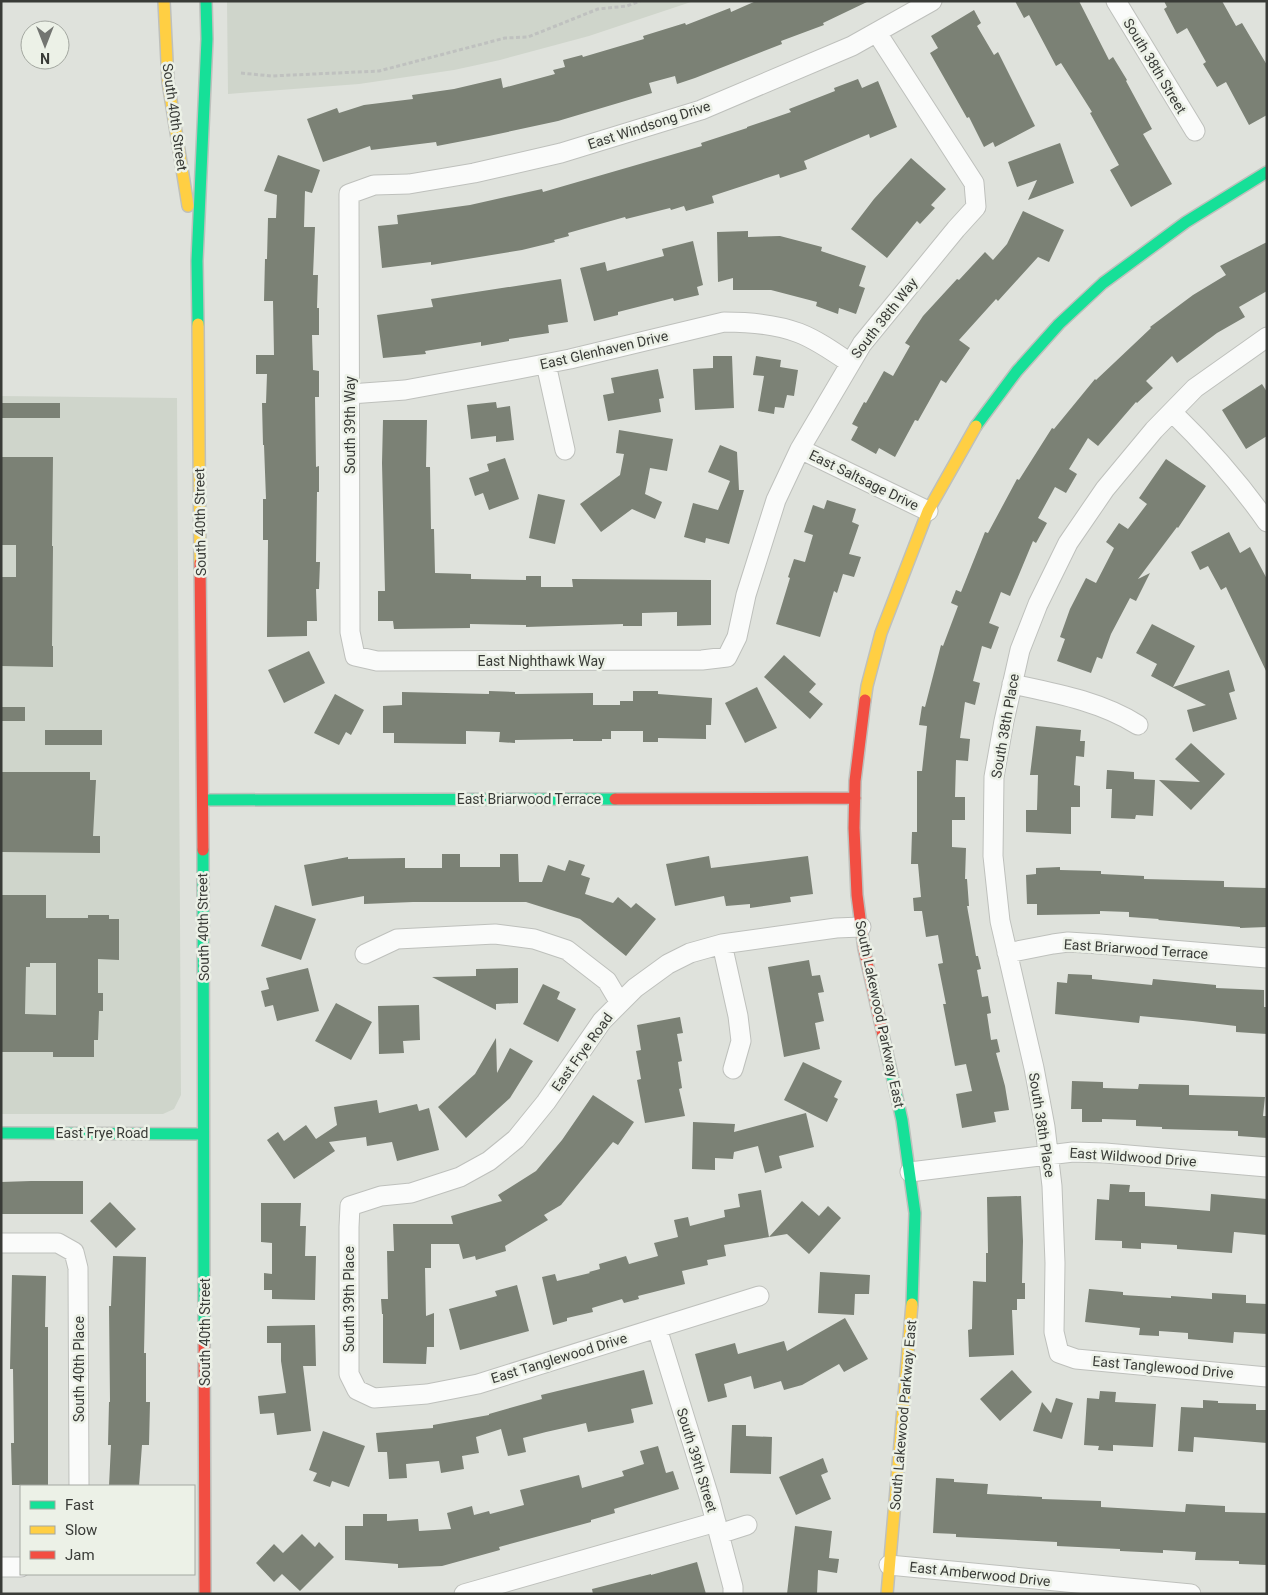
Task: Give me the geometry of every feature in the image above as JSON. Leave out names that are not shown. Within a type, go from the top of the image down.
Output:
[{"type":"street","name":"South 40th Street","points":[[164,1],[168,82],[197,261]]},
{"type":"street","name":"South 40th Street","points":[[205,1594],[199,1568],[205,1310],[203,800],[197,261],[207,39],[206,1]]},
{"type":"street","name":"East Windsong Drive","points":[[349,194],[374,185],[409,184],[474,173],[561,153],[641,130],[701,110],[852,46],[932,1]]},
{"type":"street","name":"South 38th Street","points":[[1116,1],[1194,131]]},
{"type":"street","name":"South 38th Way","points":[[727,657],[737,637],[746,595],[776,500],[800,449],[850,363],[878,322],[976,207],[974,183],[877,33]]},
{"type":"street","name":"South Lakewood Parkway East","points":[[887,1594],[914,1281],[915,1213],[902,1120],[864,949],[856,895],[855,781],[867,686],[881,633],[928,511],[977,424],[1017,371],[1059,324],[1103,283],[1186,222],[1267,172]]},
{"type":"street","name":"South 39th Way","points":[[349,194],[350,632],[355,656]]},
{"type":"street","name":"East Glenhaven Drive","points":[[350,394],[405,390],[546,364],[724,322],[749,322],[798,333],[850,363]]},
{"type":"street","name":"South 38th Place","points":[[1059,1353],[1054,1332],[1055,1263],[1052,1186],[1048,1155],[1034,1068],[1000,921],[993,856],[994,778],[1004,721],[1020,650],[1034,614],[1068,543],[1105,488],[1154,430],[1195,388],[1267,337]]},
{"type":"street","points":[[546,364],[565,450]]},
{"type":"street","points":[[1172,412],[1225,468],[1267,522]]},
{"type":"street","name":"East Saltsage Drive","points":[[800,449],[928,511]]},
{"type":"street","name":"East Nighthawk Way","points":[[355,656],[377,661],[692,660],[727,657]]},
{"type":"street","points":[[1012,684],[1099,706],[1122,715],[1138,725]]},
{"type":"street","name":"East Briarwood Terrace","points":[[203,800],[855,798]]},
{"type":"street","name":"East Frye Road","points":[[350,1206],[382,1196],[411,1193],[460,1177],[489,1160],[516,1139],[546,1102],[602,1021],[635,988],[668,964],[690,954],[722,944],[836,928],[861,927]]},
{"type":"street","points":[[365,954],[397,939],[495,934],[534,939],[567,950],[606,981],[620,1003]]},
{"type":"street","name":"East Briarwood Terrace","points":[[1007,953],[1068,942],[1267,958]]},
{"type":"street","points":[[722,944],[738,1016],[741,1041],[733,1069]]},
{"type":"street","name":"East Frye Road","points":[[1,1133],[203,1134]]},
{"type":"street","name":"East Wildwood Drive","points":[[910,1172],[1073,1152],[1104,1153],[1267,1168]]},
{"type":"street","name":"South 39th Place","points":[[350,1206],[349,1374],[357,1390]]},
{"type":"street","name":"South 40th Place","points":[[1,1243],[58,1243],[74,1252],[78,1268],[79,1485]]},
{"type":"street","name":"East Tanglewood Drive","points":[[357,1390],[374,1398],[427,1394],[478,1384],[759,1296]]},
{"type":"street","name":"South 39th Street","points":[[657,1328],[718,1528],[733,1594]]},
{"type":"street","name":"East Tanglewood Drive","points":[[1059,1353],[1076,1359],[1267,1377]]},
{"type":"street","points":[[464,1594],[718,1528],[747,1525]]},
{"type":"street","name":"East Amberwood Drive","points":[[890,1565],[1037,1587],[1191,1594]]},
{"type":"street","points":[[1,1568],[20,1567]]},
{"type":"path","points":[[242,73],[271,76],[379,71],[505,38],[528,37],[598,9],[626,6],[640,1]]},
{"type":"shaded area","points":[[227,1],[694,1],[589,36],[500,60],[454,70],[359,84],[228,94]]},
{"type":"shaded area","points":[[1,396],[177,398],[181,1095],[174,1109],[163,1114],[1,1114]]},
{"type":"building","points":[[756,1],[869,1],[823,23],[824,25],[781,41],[782,44],[695,78],[677,84],[675,76],[649,83],[652,93],[558,121],[489,136],[437,146],[436,142],[371,150],[370,146],[323,162],[307,119],[337,108],[339,113],[364,105],[413,99],[412,95],[454,89],[501,78],[503,88],[555,74],[553,70],[565,67],[563,60],[582,55],[583,57],[644,39],[643,36],[685,23],[686,25],[730,8],[731,12]]},
{"type":"building","points":[[1015,1],[1079,1],[1109,60],[1113,57],[1152,129],[1143,134],[1172,184],[1131,207],[1110,170],[1119,165],[1090,113],[1092,112],[1061,63],[1056,66],[1029,15],[1024,18]]},
{"type":"building","points":[[1164,1],[1222,1],[1236,26],[1242,23],[1267,65],[1267,115],[1249,125],[1226,82],[1217,87],[1203,64],[1206,62],[1187,28],[1177,34],[1164,9],[1167,7]]},
{"type":"building","points":[[974,10],[981,23],[977,26],[994,55],[998,52],[1035,126],[995,147],[993,142],[984,147],[969,117],[967,118],[930,53],[938,48],[931,36]]},
{"type":"building","points":[[858,79],[862,88],[878,81],[897,127],[870,138],[869,134],[804,161],[807,169],[780,178],[779,174],[712,196],[714,203],[686,211],[684,206],[626,219],[625,217],[568,233],[569,236],[554,240],[555,242],[522,250],[431,265],[431,262],[382,268],[378,226],[398,224],[397,215],[470,205],[542,189],[543,192],[702,146],[701,143],[791,112],[789,109],[835,91],[834,88]]},
{"type":"building","points":[[1060,143],[1074,183],[1028,200],[1037,180],[1017,187],[1008,162]]},
{"type":"building","points":[[278,155],[320,170],[312,193],[305,191],[304,227],[315,227],[313,275],[318,275],[317,308],[319,308],[319,335],[312,335],[313,370],[319,371],[319,397],[315,397],[316,467],[319,466],[316,562],[320,562],[319,589],[316,589],[317,621],[307,621],[307,636],[267,637],[268,540],[263,540],[263,499],[266,499],[262,403],[266,403],[267,374],[256,374],[256,355],[274,355],[273,301],[264,301],[268,218],[276,218],[277,195],[264,191]]},
{"type":"building","points":[[911,158],[946,189],[931,205],[935,208],[920,224],[917,221],[887,258],[851,229],[874,199]]},
{"type":"building","points":[[1023,211],[1064,230],[1049,262],[1038,257],[959,340],[970,348],[946,383],[941,380],[918,421],[915,420],[895,457],[879,448],[876,454],[851,440],[858,427],[852,424],[864,402],[866,403],[884,371],[893,376],[910,346],[905,343],[923,316],[985,252],[993,260],[1007,244]]},
{"type":"building","points":[[748,231],[748,237],[780,236],[822,247],[821,251],[866,266],[859,286],[865,288],[856,314],[839,308],[838,314],[816,306],[817,302],[771,290],[733,290],[733,278],[718,282],[717,232]]},
{"type":"building","points":[[693,241],[703,285],[697,287],[699,295],[674,301],[673,298],[618,312],[618,315],[594,321],[580,268],[605,262],[607,271],[664,256],[662,249]]},
{"type":"building","points":[[1267,242],[1267,291],[1239,307],[1245,317],[1217,333],[1177,363],[1172,356],[1146,381],[1153,388],[1136,402],[1098,446],[1088,438],[1069,469],[1077,474],[1066,493],[1055,487],[1038,518],[1047,523],[1036,543],[1033,541],[1010,596],[1001,592],[989,623],[999,627],[991,649],[982,646],[973,681],[980,683],[975,705],[965,702],[960,738],[970,739],[968,761],[956,760],[955,797],[965,797],[965,820],[952,820],[952,847],[966,848],[965,879],[967,879],[969,906],[967,906],[976,956],[978,956],[981,969],[977,970],[982,997],[988,996],[991,1013],[987,1014],[991,1040],[997,1039],[1000,1052],[996,1053],[1009,1110],[994,1112],[996,1122],[962,1128],[956,1094],[972,1091],[966,1064],[955,1066],[943,1004],[946,1004],[938,964],[943,963],[938,935],[926,937],[922,911],[914,911],[913,898],[921,897],[918,864],[911,864],[912,832],[917,832],[917,771],[922,771],[927,726],[919,725],[922,706],[925,707],[941,645],[943,646],[958,606],[951,603],[956,590],[961,592],[985,532],[988,533],[1017,479],[1019,480],[1052,428],[1054,429],[1095,379],[1150,327],[1193,295],[1226,275],[1220,266]]},
{"type":"building","points":[[561,279],[568,322],[548,325],[549,333],[509,339],[509,341],[481,346],[481,342],[425,351],[426,354],[383,358],[377,315],[433,307],[431,299]]},
{"type":"building","points":[[713,356],[732,356],[734,408],[695,410],[693,369],[713,368]]},
{"type":"building","points":[[756,356],[781,360],[780,367],[798,370],[794,396],[787,395],[784,408],[775,407],[774,414],[758,411],[764,376],[753,375]]},
{"type":"building","points":[[658,369],[664,398],[659,399],[661,412],[608,421],[603,395],[614,393],[611,378]]},
{"type":"building","points":[[1262,384],[1267,392],[1267,436],[1246,449],[1222,410]]},
{"type":"building","points":[[496,402],[497,408],[510,406],[514,440],[496,442],[496,436],[471,439],[467,405]]},
{"type":"building","points":[[1,403],[60,403],[60,418],[1,418]]},
{"type":"building","points":[[383,420],[427,420],[426,467],[430,467],[431,529],[434,529],[435,573],[471,574],[471,579],[526,580],[526,576],[541,576],[541,587],[573,587],[572,579],[711,580],[711,625],[677,626],[677,612],[642,613],[642,626],[623,626],[623,624],[526,627],[526,625],[470,624],[470,628],[394,629],[393,621],[378,621],[378,591],[385,591],[382,463]]},
{"type":"building","points":[[619,430],[673,439],[667,471],[650,468],[645,494],[662,502],[655,519],[632,509],[601,532],[580,504],[620,475],[624,454],[616,453]]},
{"type":"building","points":[[720,445],[737,452],[739,490],[744,490],[729,544],[706,538],[705,543],[684,537],[693,503],[718,510],[730,481],[708,472]]},
{"type":"building","points":[[1,457],[53,457],[53,667],[1,666],[1,577],[16,577],[16,545],[1,545]]},
{"type":"building","points":[[505,458],[519,499],[489,510],[483,493],[475,496],[469,478],[489,471],[487,464]]},
{"type":"building","points":[[1166,459],[1206,486],[1178,528],[1138,579],[1150,573],[1136,601],[1130,598],[1111,634],[1102,659],[1097,657],[1091,673],[1057,661],[1065,639],[1060,637],[1070,609],[1086,578],[1096,583],[1114,548],[1106,542],[1119,523],[1128,529],[1147,504],[1139,498]]},
{"type":"building","points":[[538,494],[565,500],[555,544],[529,538]]},
{"type":"building","points":[[827,500],[856,509],[852,522],[859,525],[849,554],[861,557],[854,577],[843,574],[837,593],[834,591],[820,637],[776,624],[794,559],[805,562],[813,535],[804,532],[813,505],[824,509]]},
{"type":"building","points":[[1229,532],[1240,553],[1250,547],[1267,579],[1267,673],[1226,587],[1221,590],[1208,566],[1200,570],[1191,552]]},
{"type":"building","points":[[1152,624],[1195,646],[1173,687],[1229,670],[1235,691],[1229,693],[1237,719],[1193,732],[1187,710],[1206,705],[1151,676],[1157,664],[1136,653]]},
{"type":"building","points":[[309,651],[325,683],[284,703],[268,670]]},
{"type":"building","points":[[784,655],[816,684],[809,692],[823,704],[810,719],[764,677]]},
{"type":"building","points":[[757,687],[777,728],[745,743],[725,703]]},
{"type":"building","points":[[489,691],[515,692],[515,694],[593,693],[593,705],[620,705],[620,701],[633,701],[633,691],[658,691],[658,694],[712,698],[711,725],[706,725],[706,739],[658,738],[658,742],[643,742],[643,731],[611,731],[611,739],[602,739],[602,741],[573,741],[573,739],[515,740],[515,743],[499,742],[500,732],[466,731],[466,744],[394,743],[394,733],[383,733],[383,706],[402,705],[402,692],[489,694]]},
{"type":"building","points":[[335,694],[364,710],[351,735],[346,732],[339,745],[314,733]]},
{"type":"building","points":[[1,707],[25,707],[25,721],[1,721]]},
{"type":"building","points":[[1036,726],[1081,730],[1080,741],[1085,741],[1084,757],[1076,756],[1074,785],[1080,786],[1080,807],[1071,807],[1071,834],[1026,832],[1026,810],[1037,810],[1038,775],[1030,775]]},
{"type":"building","points":[[45,730],[102,730],[102,745],[45,745]]},
{"type":"building","points":[[1191,743],[1225,774],[1191,810],[1159,780],[1200,782],[1175,759]]},
{"type":"building","points":[[1107,770],[1134,772],[1134,779],[1155,780],[1153,816],[1136,815],[1135,819],[1111,818],[1112,789],[1106,789]]},
{"type":"building","points":[[1,772],[90,772],[90,780],[96,780],[93,836],[100,836],[100,853],[1,852]]},
{"type":"building","points":[[442,854],[460,854],[460,867],[500,867],[500,854],[518,854],[519,882],[542,882],[548,865],[565,871],[569,860],[585,865],[581,875],[590,878],[585,894],[613,903],[618,897],[631,908],[636,903],[656,919],[626,956],[580,919],[526,902],[364,904],[364,896],[312,906],[304,865],[348,857],[348,859],[405,858],[405,868],[442,868]]},
{"type":"building","points":[[709,856],[711,868],[808,856],[813,894],[790,897],[791,902],[750,908],[750,904],[726,906],[724,896],[675,906],[666,864]]},
{"type":"building","points":[[1060,867],[1060,870],[1101,871],[1101,874],[1144,876],[1144,879],[1224,881],[1224,887],[1267,888],[1267,927],[1240,928],[1129,917],[1129,912],[1100,911],[1100,914],[1037,915],[1037,904],[1027,904],[1026,875],[1036,874],[1036,868]]},
{"type":"building","points":[[1,895],[46,895],[46,918],[88,918],[88,915],[109,915],[109,919],[119,919],[119,960],[98,959],[98,993],[103,993],[103,1011],[99,1011],[98,1040],[94,1040],[94,1057],[53,1057],[53,1052],[1,1052]],"holes":[[[30,963],[56,963],[56,1015],[25,1014],[26,967],[30,967]]]},
{"type":"building","points":[[275,905],[316,919],[301,960],[261,946]]},
{"type":"building","points":[[809,960],[812,976],[820,975],[824,992],[818,993],[824,1021],[815,1023],[820,1049],[784,1057],[768,967]]},
{"type":"building","points":[[308,968],[319,1011],[277,1021],[273,1005],[265,1007],[261,991],[269,989],[266,978]]},
{"type":"building","points":[[518,968],[518,1003],[496,1004],[496,1010],[432,977],[476,976],[476,969]]},
{"type":"building","points":[[1068,974],[1092,975],[1092,979],[1152,985],[1153,979],[1216,985],[1216,988],[1264,990],[1264,1007],[1267,1007],[1267,1034],[1236,1032],[1236,1026],[1140,1016],[1139,1023],[1055,1014],[1057,982],[1067,983]]},
{"type":"building","points":[[543,984],[560,992],[557,999],[576,1009],[558,1042],[523,1024]]},
{"type":"building","points":[[336,1003],[372,1022],[351,1060],[315,1041]]},
{"type":"building","points":[[419,1005],[420,1040],[403,1041],[404,1053],[379,1054],[378,1006]]},
{"type":"building","points":[[680,1017],[683,1033],[677,1034],[682,1061],[678,1062],[682,1088],[679,1089],[685,1116],[645,1123],[637,1080],[641,1079],[636,1051],[641,1050],[637,1025]]},
{"type":"building","points":[[496,1038],[497,1073],[510,1048],[533,1061],[510,1098],[466,1138],[438,1107],[475,1074]]},
{"type":"building","points":[[803,1062],[842,1081],[834,1097],[838,1099],[827,1122],[784,1100]]},
{"type":"building","points":[[1072,1081],[1103,1082],[1103,1088],[1138,1089],[1139,1084],[1189,1085],[1189,1095],[1265,1097],[1263,1116],[1267,1116],[1267,1138],[1238,1136],[1238,1131],[1162,1129],[1162,1127],[1136,1126],[1136,1120],[1102,1119],[1102,1122],[1082,1122],[1082,1109],[1071,1109]]},
{"type":"building","points":[[593,1095],[634,1122],[618,1145],[613,1142],[561,1205],[544,1215],[548,1220],[505,1246],[506,1251],[476,1260],[475,1256],[463,1259],[459,1244],[431,1244],[431,1268],[425,1268],[426,1316],[434,1313],[434,1347],[427,1347],[426,1364],[383,1363],[383,1314],[381,1299],[388,1299],[387,1251],[394,1251],[393,1224],[453,1224],[451,1216],[502,1201],[498,1195],[536,1171],[562,1140]]},
{"type":"building","points":[[377,1100],[379,1113],[417,1104],[419,1111],[429,1108],[439,1150],[397,1161],[392,1142],[367,1146],[366,1137],[329,1142],[335,1151],[294,1179],[267,1140],[278,1132],[284,1141],[306,1125],[316,1139],[337,1125],[334,1107]]},
{"type":"building","points":[[806,1113],[814,1147],[779,1156],[782,1168],[765,1173],[758,1146],[734,1152],[733,1159],[715,1158],[715,1170],[692,1169],[693,1122],[735,1124],[734,1132]]},
{"type":"building","points":[[83,1181],[83,1214],[1,1214],[1,1182]]},
{"type":"building","points":[[1110,1184],[1130,1185],[1129,1192],[1145,1192],[1145,1206],[1210,1211],[1211,1194],[1267,1199],[1267,1235],[1234,1232],[1232,1253],[1177,1249],[1177,1245],[1141,1243],[1141,1249],[1122,1248],[1122,1241],[1095,1240],[1097,1199],[1109,1200]]},
{"type":"building","points":[[761,1190],[769,1237],[802,1201],[819,1216],[828,1206],[841,1218],[809,1254],[787,1234],[724,1245],[726,1256],[707,1260],[708,1265],[682,1271],[685,1284],[638,1296],[639,1299],[624,1303],[622,1299],[592,1308],[593,1312],[567,1318],[567,1321],[553,1325],[542,1277],[555,1274],[557,1281],[590,1273],[600,1269],[599,1264],[626,1256],[629,1264],[658,1256],[654,1243],[678,1237],[674,1220],[688,1217],[690,1226],[725,1217],[724,1210],[740,1207],[738,1194]]},
{"type":"building","points":[[1021,1196],[1022,1283],[1025,1283],[1025,1299],[1017,1299],[1017,1310],[1012,1310],[1014,1355],[969,1357],[968,1330],[972,1329],[973,1281],[986,1282],[986,1253],[988,1253],[987,1197]]},
{"type":"building","points":[[110,1202],[136,1229],[116,1248],[90,1221]]},
{"type":"building","points":[[261,1203],[301,1203],[300,1226],[306,1226],[305,1256],[316,1256],[315,1300],[272,1299],[272,1290],[264,1290],[264,1273],[272,1274],[272,1243],[261,1242]]},
{"type":"building","points":[[113,1256],[146,1257],[144,1353],[146,1353],[146,1402],[150,1402],[149,1445],[142,1445],[139,1485],[109,1485],[111,1445],[108,1445],[110,1402],[109,1306],[111,1306]]},
{"type":"building","points":[[820,1272],[870,1275],[869,1294],[855,1294],[854,1315],[818,1313]]},
{"type":"building","points":[[12,1275],[46,1276],[45,1327],[48,1327],[48,1485],[12,1485],[11,1443],[14,1443],[13,1369],[10,1369]]},
{"type":"building","points":[[517,1285],[529,1331],[460,1350],[449,1309],[497,1296],[495,1291]]},
{"type":"building","points":[[1089,1289],[1123,1292],[1123,1295],[1171,1298],[1171,1296],[1212,1299],[1212,1293],[1246,1295],[1246,1303],[1267,1304],[1267,1334],[1234,1332],[1233,1343],[1188,1339],[1188,1333],[1159,1331],[1159,1336],[1139,1335],[1140,1328],[1085,1322]]},
{"type":"building","points":[[845,1318],[868,1359],[844,1372],[839,1364],[802,1385],[784,1390],[781,1381],[754,1389],[751,1376],[724,1384],[727,1397],[708,1402],[695,1354],[735,1343],[738,1354],[784,1341],[787,1351]]},
{"type":"building","points":[[315,1325],[316,1366],[303,1366],[311,1431],[277,1435],[274,1413],[260,1414],[258,1396],[286,1393],[281,1361],[281,1343],[267,1343],[267,1326]]},
{"type":"building","points":[[644,1370],[653,1404],[631,1409],[633,1423],[588,1432],[586,1423],[523,1438],[526,1452],[508,1456],[501,1429],[476,1437],[479,1453],[462,1456],[464,1469],[441,1473],[439,1461],[406,1464],[407,1478],[389,1479],[387,1452],[378,1452],[376,1433],[433,1428],[433,1425],[489,1415],[542,1399],[541,1395]]},
{"type":"building","points":[[1012,1370],[1032,1392],[1000,1421],[980,1399]]},
{"type":"building","points":[[1100,1391],[1116,1392],[1115,1402],[1156,1404],[1153,1447],[1113,1445],[1113,1451],[1098,1450],[1099,1446],[1084,1445],[1087,1398],[1099,1399]]},
{"type":"building","points":[[1056,1398],[1073,1403],[1062,1439],[1033,1431],[1042,1402],[1051,1413]]},
{"type":"building","points":[[1203,1400],[1218,1401],[1218,1403],[1256,1404],[1256,1410],[1267,1410],[1267,1443],[1194,1437],[1193,1452],[1178,1451],[1181,1407],[1203,1408]]},
{"type":"building","points":[[732,1425],[746,1425],[746,1436],[772,1437],[771,1474],[730,1473]]},
{"type":"building","points":[[323,1431],[365,1446],[349,1487],[332,1481],[330,1487],[313,1481],[317,1473],[309,1470]]},
{"type":"building","points":[[658,1446],[666,1473],[673,1471],[679,1489],[614,1509],[615,1513],[591,1520],[591,1522],[499,1547],[500,1550],[442,1566],[398,1568],[398,1564],[345,1560],[345,1526],[363,1526],[363,1514],[387,1514],[387,1521],[418,1519],[419,1531],[451,1529],[447,1513],[472,1506],[474,1515],[489,1511],[490,1514],[524,1505],[520,1490],[579,1475],[582,1488],[624,1476],[622,1471],[644,1464],[640,1451]]},
{"type":"building","points":[[823,1458],[828,1472],[821,1475],[831,1499],[796,1515],[779,1477]]},
{"type":"building","points":[[936,1478],[954,1479],[954,1482],[988,1484],[987,1494],[1042,1497],[1042,1499],[1101,1501],[1101,1507],[1185,1512],[1186,1504],[1225,1506],[1225,1512],[1267,1513],[1267,1565],[1239,1564],[1239,1561],[1195,1560],[1196,1552],[1163,1550],[1163,1553],[1120,1551],[1120,1549],[1057,1546],[1057,1542],[956,1537],[956,1534],[933,1533]]},
{"type":"building","points":[[795,1526],[832,1531],[829,1558],[839,1559],[837,1573],[818,1570],[817,1594],[787,1594]]},
{"type":"building","points":[[302,1534],[315,1547],[319,1542],[334,1557],[300,1591],[282,1574],[274,1582],[256,1563],[274,1544],[283,1553]]},
{"type":"building","points":[[697,1562],[706,1594],[593,1594],[592,1589]]},
{"type":"traffic: fast","points":[[198,324],[197,261],[207,39],[206,1]]},
{"type":"traffic: fast","points":[[976,426],[1017,371],[1059,324],[1103,283],[1186,222],[1267,172]]},
{"type":"traffic: fast","points":[[203,800],[615,799]]},
{"type":"traffic: fast","points":[[203,850],[204,1326]]},
{"type":"traffic: fast","points":[[883,1035],[902,1120],[915,1213],[912,1304]]},
{"type":"traffic: fast","points":[[1,1133],[203,1134]]},
{"type":"traffic: slow","points":[[164,1],[168,82],[188,206]]},
{"type":"traffic: slow","points":[[198,324],[200,563]]},
{"type":"traffic: slow","points":[[865,700],[881,633],[928,511],[976,426]]},
{"type":"traffic: slow","points":[[887,1594],[912,1304]]},
{"type":"traffic: jam","points":[[200,563],[203,850]]},
{"type":"traffic: jam","points":[[865,700],[855,781],[854,828],[857,895],[864,949],[883,1035]]},
{"type":"traffic: jam","points":[[615,799],[855,798]]},
{"type":"traffic: jam","points":[[204,1326],[205,1594]]}]
